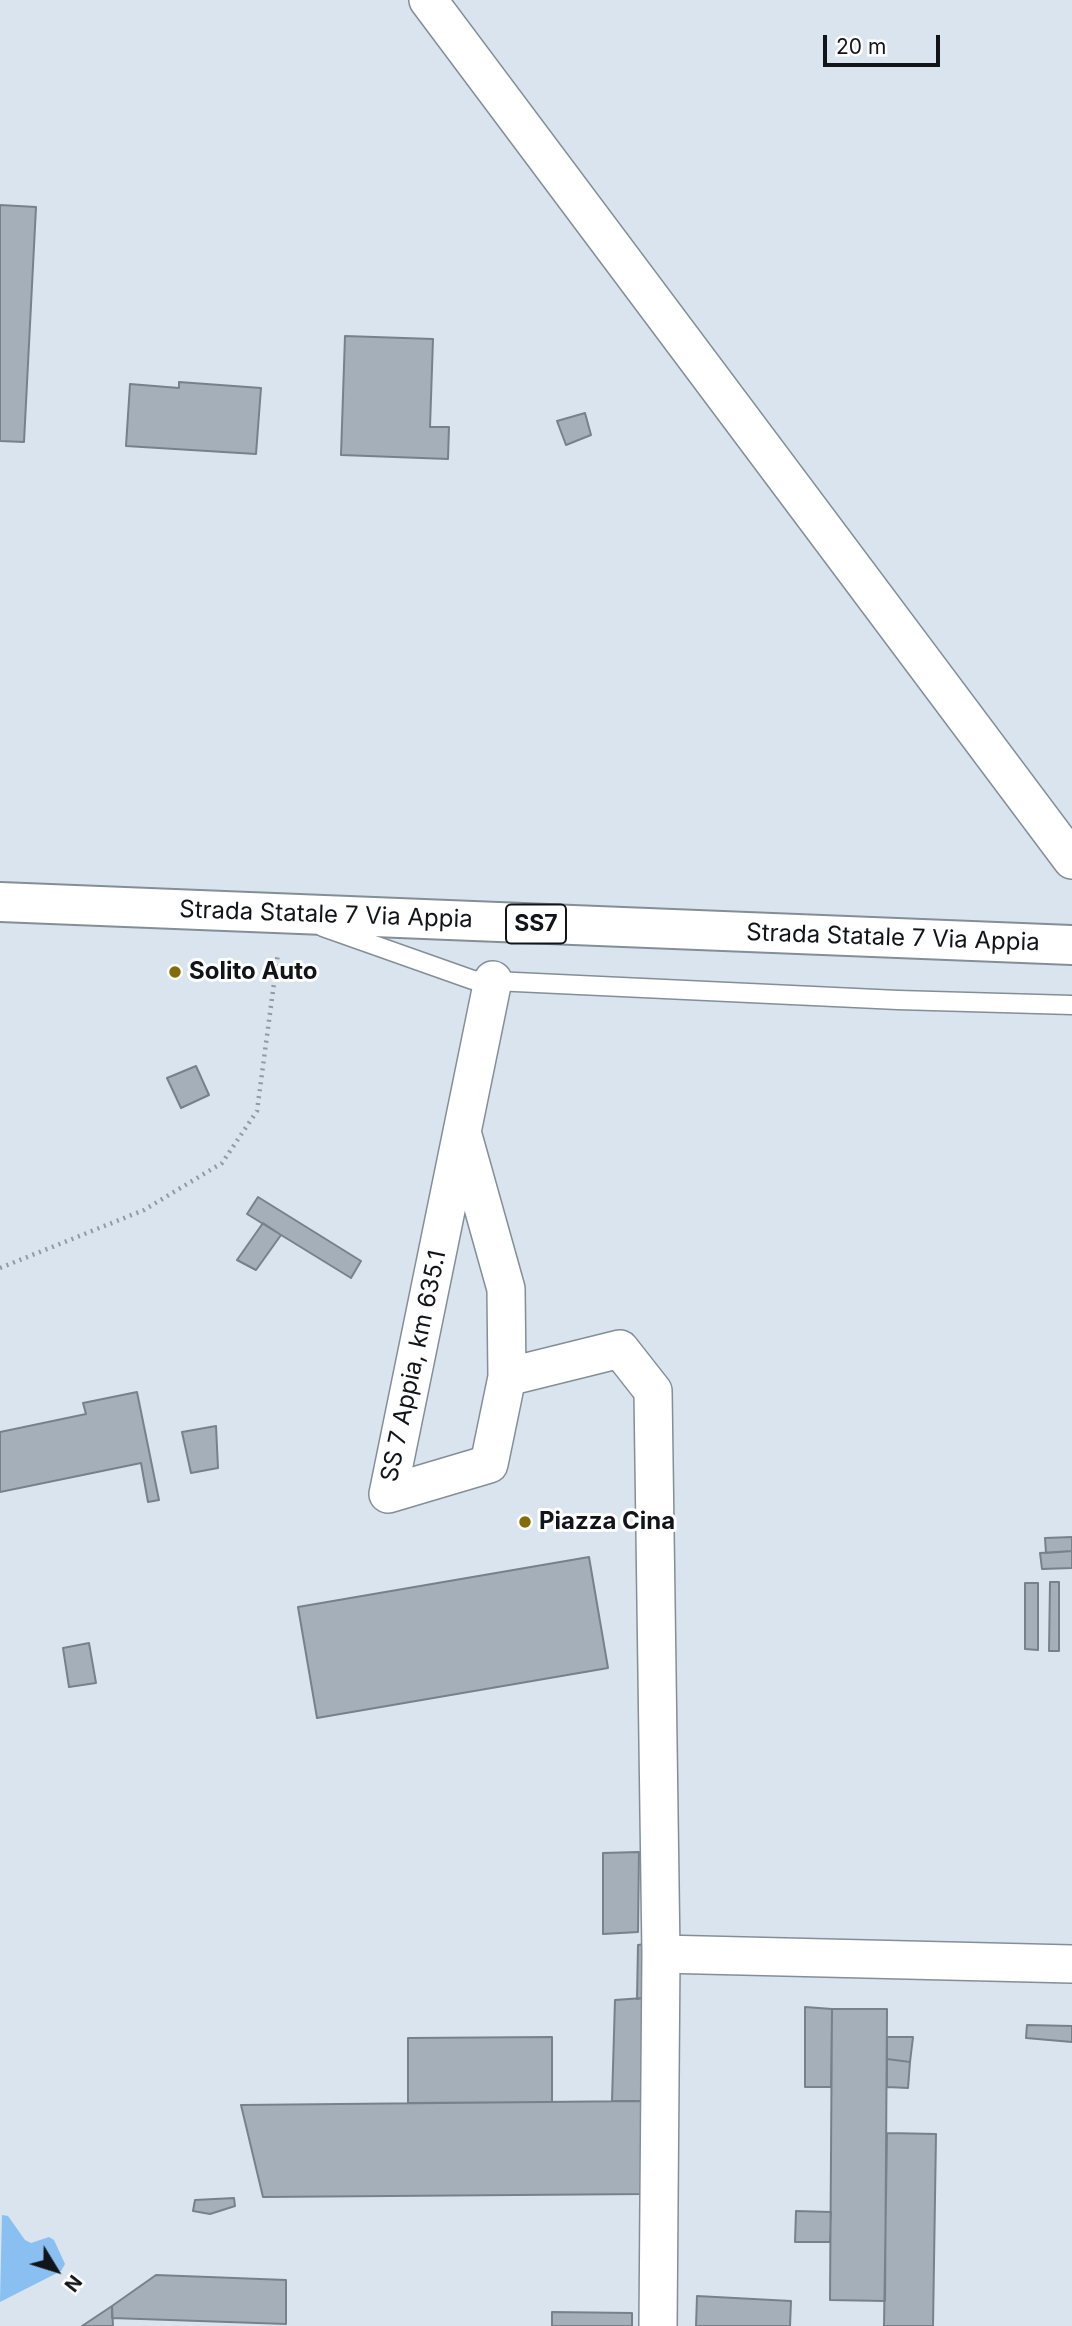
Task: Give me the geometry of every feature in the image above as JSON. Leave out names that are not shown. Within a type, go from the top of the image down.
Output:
[{"type":"main road","name":"Strada Statale 7 Via Appia","points":[[0,902],[1072,945]]},
{"type":"street","points":[[428,0],[1072,860]]},
{"type":"street","name":"SS 7 Appia, km 635.1","points":[[462,1132],[506,1289],[507,1377],[489,1464],[388,1494],[493,980]]},
{"type":"street","points":[[507,1377],[620,1349],[653,1391],[661,1954],[658,2326]]},
{"type":"street","points":[[661,1954],[1072,1964]]},
{"type":"lane","points":[[284,914],[472,979],[898,1000],[1072,1005]]},
{"type":"path","points":[[0,1268],[145,1210],[222,1163],[257,1111],[284,914]]},
{"type":"water","points":[[2,2215],[8,2216],[25,2240],[31,2243],[49,2237],[54,2240],[65,2264],[61,2271],[0,2302]]},
{"type":"building","points":[[0,205],[36,207],[24,442],[0,441]]},
{"type":"building","points":[[345,336],[433,339],[430,427],[449,427],[448,459],[341,455]]},
{"type":"building","points":[[179,382],[261,388],[256,454],[126,446],[130,384],[179,388]]},
{"type":"building","points":[[585,413],[591,435],[566,445],[557,421]]},
{"type":"building","points":[[196,1066],[209,1095],[181,1108],[167,1078]]},
{"type":"building","points":[[258,1197],[361,1261],[351,1278],[247,1214]]},
{"type":"building","points":[[263,1223],[281,1235],[256,1270],[237,1260]]},
{"type":"building","points":[[137,1392],[159,1500],[148,1502],[141,1463],[0,1492],[0,1432],[86,1414],[83,1403]]},
{"type":"building","points":[[216,1426],[218,1468],[191,1473],[182,1432]]},
{"type":"building","points":[[1072,1537],[1072,1551],[1046,1553],[1045,1538]]},
{"type":"building","points":[[1072,1551],[1072,1568],[1042,1569],[1040,1553]]},
{"type":"building","points":[[589,1557],[608,1668],[317,1718],[298,1607]]},
{"type":"building","points":[[1050,1582],[1059,1582],[1059,1651],[1049,1651]]},
{"type":"building","points":[[1025,1583],[1038,1583],[1038,1650],[1025,1649]]},
{"type":"building","points":[[89,1643],[96,1683],[69,1687],[63,1648]]},
{"type":"building","points":[[639,1852],[638,1932],[603,1934],[603,1853]]},
{"type":"building","points":[[645,1944],[643,1998],[637,1999],[638,1945]]},
{"type":"building","points":[[643,1998],[643,2101],[612,2101],[615,2000]]},
{"type":"building","points":[[805,2007],[832,2009],[831,2087],[805,2087]]},
{"type":"building","points":[[832,2009],[887,2009],[885,2301],[830,2300]]},
{"type":"building","points":[[1027,2025],[1072,2026],[1072,2042],[1026,2038]]},
{"type":"building","points":[[552,2037],[552,2102],[408,2103],[408,2038]]},
{"type":"building","points":[[887,2037],[913,2037],[910,2062],[887,2059]]},
{"type":"building","points":[[887,2059],[910,2062],[908,2088],[887,2087]]},
{"type":"building","points":[[643,2101],[644,2194],[263,2197],[241,2105]]},
{"type":"building","points":[[887,2133],[936,2134],[933,2326],[884,2326]]},
{"type":"building","points":[[234,2198],[235,2206],[210,2214],[193,2211],[195,2200]]},
{"type":"building","points":[[796,2211],[831,2212],[830,2242],[795,2242]]},
{"type":"building","points":[[156,2275],[286,2280],[286,2324],[112,2318],[112,2306]]},
{"type":"building","points":[[697,2296],[791,2301],[790,2326],[696,2326]]},
{"type":"building","points":[[112,2306],[113,2326],[82,2326]]},
{"type":"building","points":[[552,2312],[632,2313],[632,2326],[552,2326]]},
{"type":"place","name":"Solito Auto","points":[[175,972]]},
{"type":"place","name":"Piazza Cina","points":[[525,1522]]}]
